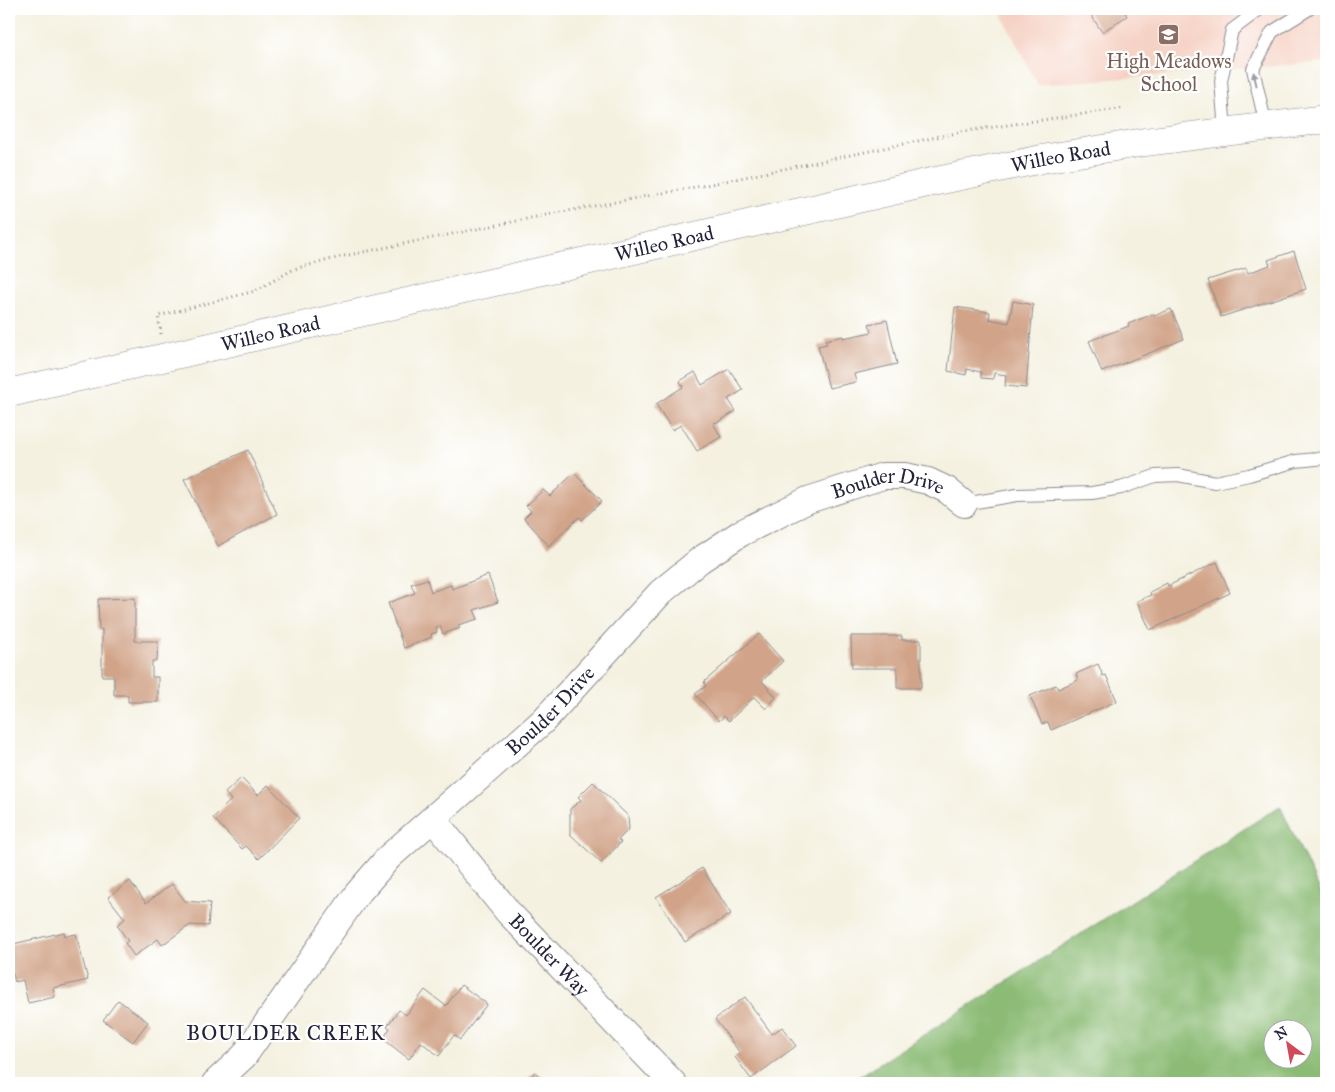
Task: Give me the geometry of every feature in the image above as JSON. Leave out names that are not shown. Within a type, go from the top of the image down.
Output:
[{"type":"street","name":"Willeo Road","points":[[9,393],[927,183],[1061,156],[1145,142],[1326,119]]},
{"type":"street","name":"Boulder Drive","points":[[215,1083],[244,1056],[357,894],[389,857],[543,721],[662,592],[700,560],[741,533],[808,500],[883,476],[905,476],[928,481],[948,490],[964,504]]},
{"type":"street","name":"Boulder Way","points":[[433,819],[508,912],[673,1083]]},
{"type":"lane","points":[[1226,131],[1221,81],[1232,30],[1260,9]]},
{"type":"lane","points":[[1266,126],[1253,69],[1272,32],[1309,9]]},
{"type":"lane","points":[[964,504],[1017,494],[1092,493],[1121,488],[1155,476],[1178,475],[1215,482],[1249,475],[1296,461],[1326,458]]},
{"type":"path","points":[[165,357],[158,316],[255,291],[294,269],[363,252],[706,185],[966,130],[1125,108]]},
{"type":"shaded area","name":"High Meadows School","points":[[998,9],[1326,9],[1326,62],[1038,85]]},
{"type":"green space","points":[[1280,806],[1326,904],[1326,1083],[849,1083]]},
{"type":"building","points":[[1087,9],[1123,9],[1127,16],[1102,32]]},
{"type":"building","points":[[1294,251],[1306,289],[1221,317],[1208,280],[1246,268],[1248,273],[1270,265],[1268,260]]},
{"type":"building","points":[[1013,301],[1033,305],[1026,388],[1005,386],[1006,375],[994,373],[993,379],[981,378],[981,372],[967,369],[966,375],[948,371],[955,307],[990,312],[989,319],[1009,323]]},
{"type":"building","points":[[1171,309],[1184,339],[1102,372],[1089,341],[1129,326],[1128,324],[1153,314],[1154,316]]},
{"type":"building","points":[[887,320],[897,364],[854,374],[856,382],[829,388],[818,346],[827,344],[825,340],[872,332],[869,324]]},
{"type":"building","points":[[729,369],[743,390],[728,399],[736,411],[713,423],[721,437],[697,451],[681,425],[672,430],[656,404],[683,387],[680,381],[695,372],[702,385]]},
{"type":"building","points":[[248,450],[277,514],[218,546],[184,479]]},
{"type":"building","points":[[574,473],[602,501],[582,520],[579,517],[549,546],[524,518],[531,511],[526,506],[543,490],[550,496]]},
{"type":"building","points":[[1217,562],[1230,593],[1150,630],[1137,601],[1151,595],[1150,592],[1167,583],[1168,586]]},
{"type":"building","points":[[488,575],[498,602],[474,610],[478,619],[458,625],[460,628],[443,634],[440,626],[436,628],[437,632],[431,634],[432,637],[404,648],[388,603],[415,593],[411,584],[427,579],[431,592],[451,585],[452,589]]},
{"type":"building","points":[[135,598],[135,641],[158,641],[157,661],[152,661],[152,677],[158,677],[158,702],[128,702],[128,695],[114,695],[114,676],[102,676],[102,629],[99,630],[98,599]]},
{"type":"building","points":[[759,634],[783,661],[762,681],[776,697],[766,709],[754,697],[729,721],[724,716],[719,721],[695,694],[706,686],[704,682]]},
{"type":"building","points":[[851,636],[902,636],[902,640],[921,640],[921,688],[897,688],[897,668],[852,668]]},
{"type":"building","points":[[1098,664],[1103,676],[1106,675],[1117,701],[1051,730],[1048,722],[1042,724],[1030,696],[1056,685],[1058,689],[1078,680],[1076,674]]},
{"type":"building","points":[[241,778],[258,795],[268,785],[299,818],[259,859],[246,846],[242,849],[213,818],[231,800],[225,793]]},
{"type":"building","points":[[593,782],[628,816],[629,829],[618,840],[621,842],[601,863],[570,834],[570,809],[581,800],[578,797]]},
{"type":"building","points":[[702,868],[731,914],[685,942],[656,897]]},
{"type":"building","points":[[130,881],[146,903],[172,884],[185,901],[210,903],[208,926],[190,925],[162,945],[158,939],[134,956],[125,943],[128,941],[117,925],[125,919],[108,897]]},
{"type":"building","points":[[64,932],[65,936],[76,934],[88,980],[53,988],[55,997],[28,1003],[23,980],[15,982],[9,957],[9,945]]},
{"type":"building","points":[[461,985],[487,1004],[460,1040],[454,1035],[439,1056],[421,1042],[409,1059],[383,1039],[390,1028],[387,1026],[399,1010],[406,1015],[425,990],[446,1006]]},
{"type":"building","points":[[745,997],[772,1034],[782,1027],[796,1046],[751,1079],[735,1057],[740,1053],[715,1019]]},
{"type":"building","points":[[118,1000],[148,1022],[133,1042],[103,1020]]},
{"type":"building","points":[[535,1072],[547,1083],[523,1083]]},
{"type":"place","name":"High Meadows School","points":[[1169,35]]},
{"type":"district","name":"BOULDER CREEK","points":[[286,1033]]}]
